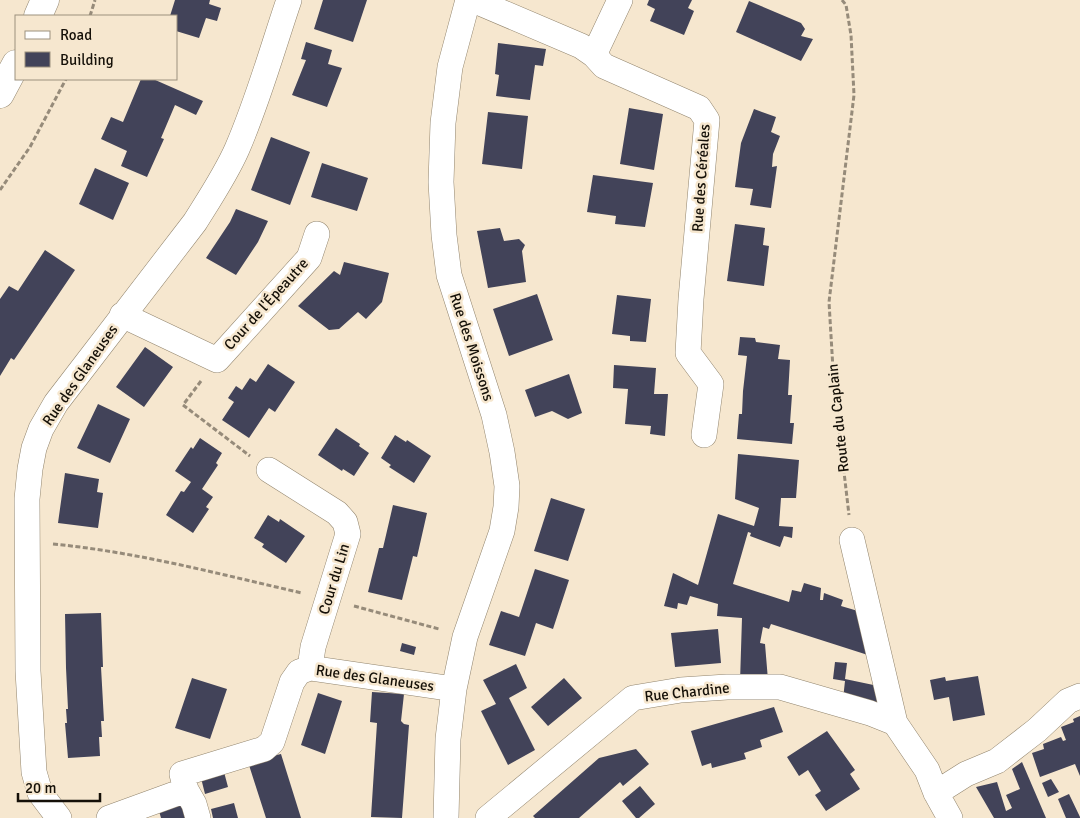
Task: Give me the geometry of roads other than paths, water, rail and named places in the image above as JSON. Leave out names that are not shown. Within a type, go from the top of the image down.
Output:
[{"type":"main road","points":[[38,15],[45,0]]},
{"type":"main road","points":[[0,94],[15,66]]},
{"type":"street","name":"Rue des Glaneuses","points":[[58,818],[40,793],[34,772],[28,670],[26,499],[34,448],[41,429],[56,403],[195,222],[214,192],[237,150],[256,100],[289,0]]},
{"type":"street","name":"Rue des Moissons","points":[[446,818],[448,739],[454,689],[465,637],[502,531],[506,507],[506,486],[502,452],[494,415],[449,275],[444,235],[441,182],[443,123],[450,67],[468,0]]},
{"type":"street","name":"Rue des Céréales","points":[[473,0],[581,46],[594,55],[604,66],[699,108],[707,120],[688,353],[711,384],[704,435]]},
{"type":"street","points":[[594,55],[620,0]]},
{"type":"street","name":"Cour de l'Épeautre","points":[[122,316],[216,360],[308,258],[317,234]]},
{"type":"street","name":"Cour du Lin","points":[[269,470],[337,513],[345,522],[348,534],[313,647],[310,668]]},
{"type":"street","points":[[852,540],[895,724],[927,770],[936,793],[950,818]]},
{"type":"street","name":"Rue des Glaneuses","points":[[186,790],[182,774],[264,749],[272,742],[292,682],[299,672],[310,668],[454,689]]},
{"type":"street","name":"Rue Chardine","points":[[488,818],[513,810],[633,698],[690,689],[727,686],[780,687],[870,713],[895,724]]},
{"type":"street","points":[[936,793],[966,774],[997,761],[1037,730],[1068,702],[1080,696]]},
{"type":"street","points":[[109,818],[186,790],[194,804],[198,818]]}]
